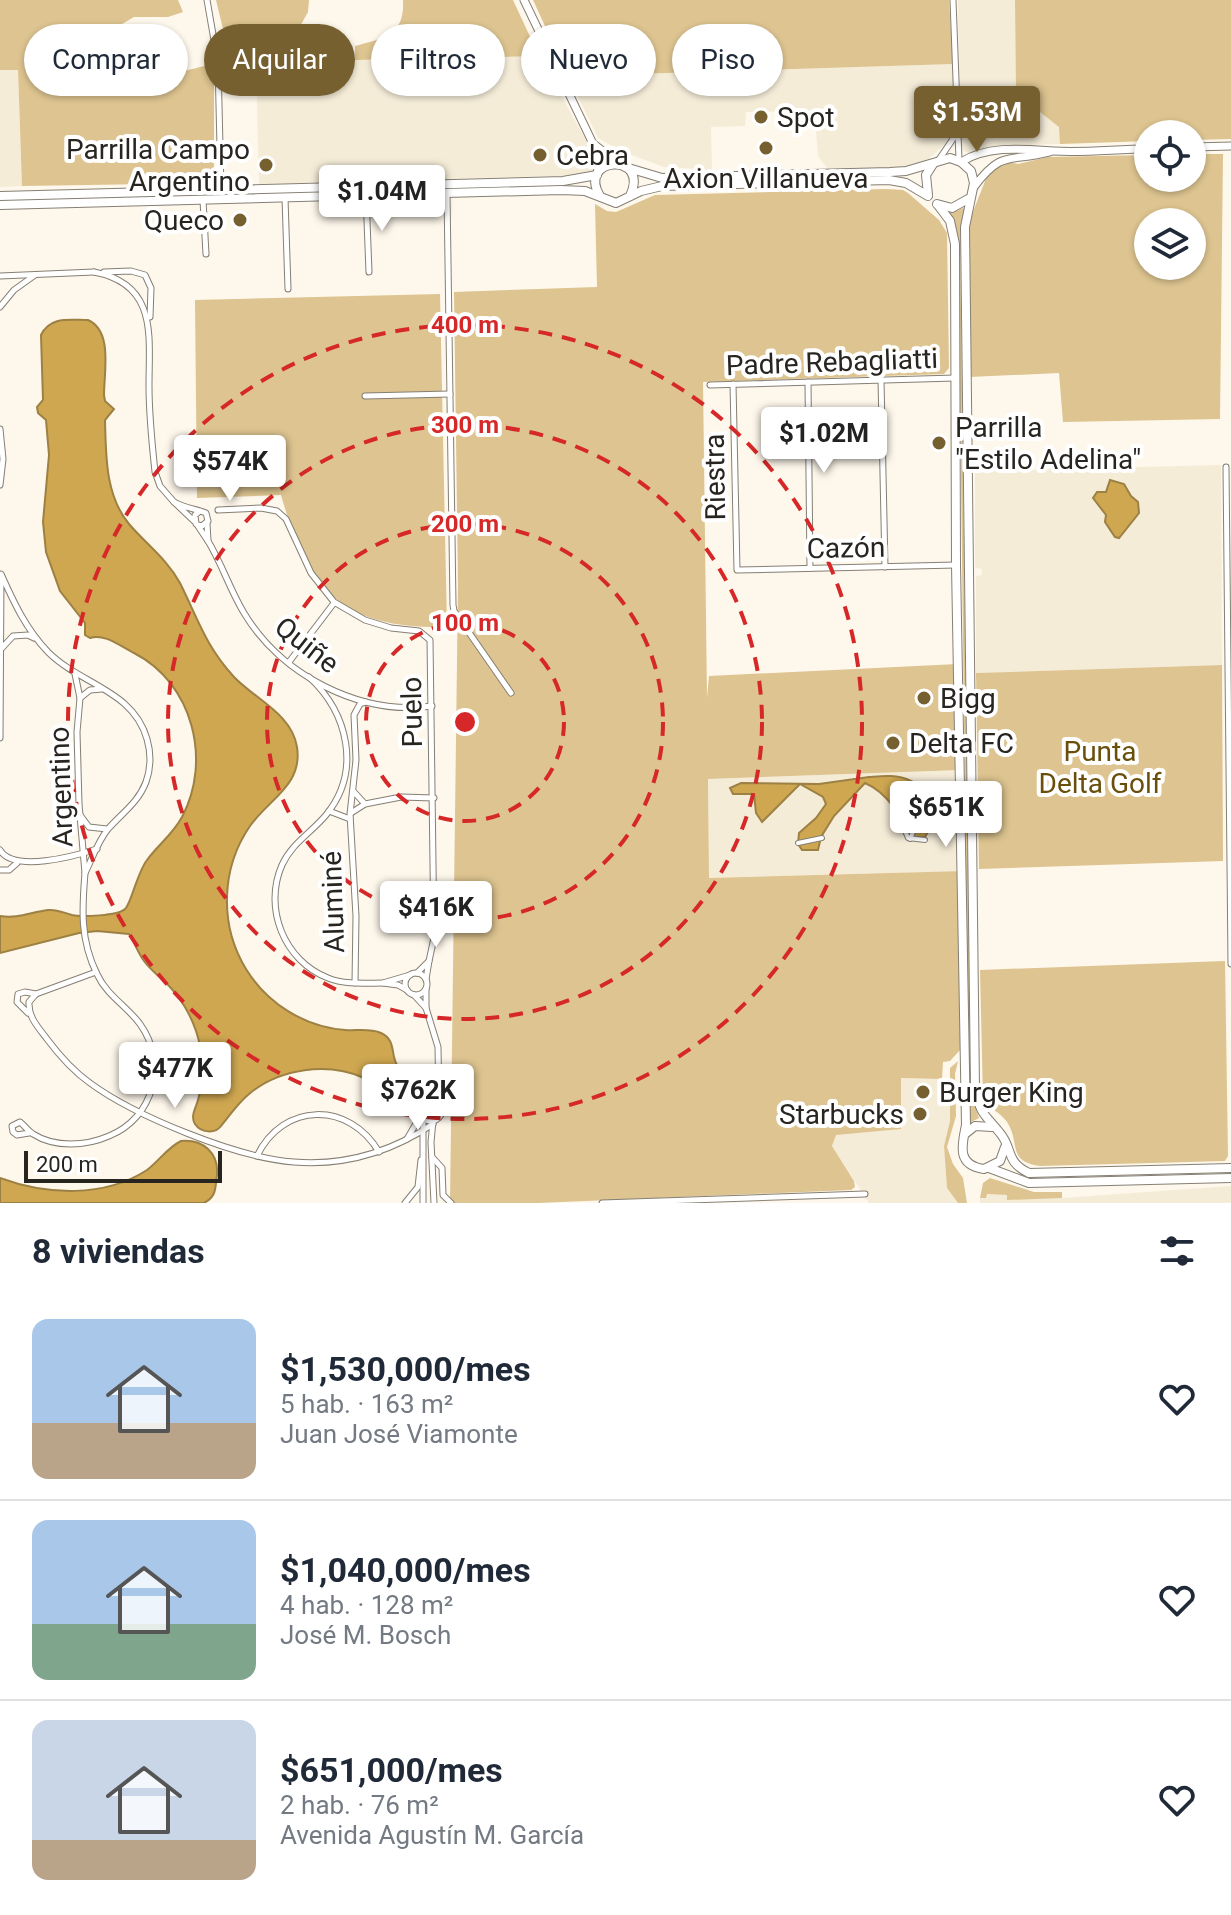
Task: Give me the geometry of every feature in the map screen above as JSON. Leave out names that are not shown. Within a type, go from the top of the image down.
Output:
[{"type":"main road","points":[[0,196],[563,181],[598,174],[608,165],[676,178],[890,172],[950,158],[960,161],[973,175],[965,232],[975,1089],[979,1108],[1004,1139],[1015,1165],[1029,1173],[1231,1168]]},
{"type":"main road","points":[[928,196],[926,175],[936,162]]},
{"type":"main road","points":[[623,166],[634,182],[630,196]]},
{"type":"main road","points":[[598,174],[597,190],[604,199]]},
{"type":"main road","points":[[0,205],[574,190],[616,203],[662,186],[889,180],[906,183],[928,196],[950,221],[954,233],[956,565],[966,1125],[961,1148],[965,1160],[976,1168],[989,1168],[1029,1183],[1231,1178]]},
{"type":"main road","points":[[938,205],[952,208],[965,202],[972,192]]},
{"type":"main road","points":[[964,1135],[975,1126],[995,1128]]},
{"type":"main road","points":[[989,1168],[1000,1161],[1005,1147]]},
{"type":"street","points":[[207,0],[218,63],[221,190]]},
{"type":"street","points":[[524,0],[591,140],[597,155],[598,174]]},
{"type":"street","points":[[953,0],[960,161],[1018,148],[1052,151],[1134,149]]},
{"type":"street","points":[[936,162],[957,132]]},
{"type":"street","points":[[591,140],[623,166]]},
{"type":"street","points":[[1206,147],[1231,146]]},
{"type":"street","points":[[972,192],[990,167],[1002,159],[1052,151]]},
{"type":"street","points":[[447,193],[453,605],[454,611],[511,693]]},
{"type":"street","points":[[366,195],[369,272]]},
{"type":"street","points":[[285,197],[288,289]]},
{"type":"street","points":[[203,199],[206,254]]},
{"type":"street","name":"Quiñe","points":[[94,272],[131,271],[145,275],[151,288],[149,388],[155,472],[160,486],[196,523],[208,541],[251,624],[289,662],[340,694],[400,707],[432,706]]},
{"type":"street","points":[[0,276],[94,272],[112,277],[133,292],[150,326]]},
{"type":"street","points":[[0,307],[14,290],[40,273]]},
{"type":"street","name":"Padre Rebagliatti","points":[[710,385],[955,378]]},
{"type":"street","points":[[881,380],[885,567]]},
{"type":"street","points":[[808,382],[810,568]]},
{"type":"street","name":"Riestra","points":[[733,384],[737,570]]},
{"type":"street","points":[[365,396],[450,394]]},
{"type":"street","points":[[0,429],[3,459],[0,485]]},
{"type":"street","points":[[1226,467],[1231,964]]},
{"type":"street","points":[[174,502],[190,510],[218,510]]},
{"type":"street","name":"Puelo","points":[[218,510],[271,509],[282,514],[311,573],[334,602],[365,620],[419,631],[427,636],[431,646],[434,938],[426,980]]},
{"type":"street","points":[[202,511],[195,515],[196,523],[208,522],[218,510]]},
{"type":"street","points":[[202,511],[208,522],[208,541]]},
{"type":"street","name":"Cazón","points":[[737,570],[956,565]]},
{"type":"street","points":[[0,566],[0,738]]},
{"type":"street","points":[[1,574],[25,624],[21,635]]},
{"type":"street","points":[[289,662],[334,602]]},
{"type":"street","points":[[2,613],[8,609],[18,611]]},
{"type":"street","name":"Argentino","points":[[25,624],[63,665],[124,702],[139,721],[149,747],[147,779],[137,799],[108,829],[85,873]]},
{"type":"street","points":[[2,629],[7,636],[21,635],[36,639]]},
{"type":"street","points":[[1,648],[13,636]]},
{"type":"street","name":"Argentino","points":[[75,673],[80,698],[77,732],[79,814],[85,873]]},
{"type":"street","points":[[309,677],[334,705],[345,731],[346,760],[342,787],[329,811],[298,840],[283,861],[276,883],[275,908],[281,930],[298,959],[329,979],[398,985],[426,1008]]},
{"type":"street","points":[[80,698],[90,690],[104,689]]},
{"type":"street","points":[[334,705],[335,697],[340,694]]},
{"type":"street","name":"Aluminé","points":[[348,696],[354,715],[356,760],[350,817],[356,916],[355,983]]},
{"type":"street","points":[[354,715],[360,704],[367,702]]},
{"type":"street","points":[[353,790],[365,804]]},
{"type":"street","points":[[914,818],[921,814],[927,802],[945,793]]},
{"type":"street","points":[[350,817],[365,804],[401,797],[434,798]]},
{"type":"street","points":[[907,815],[906,808],[910,804],[916,803],[921,809]]},
{"type":"street","name":"Aluminé","points":[[329,811],[350,817]]},
{"type":"street","points":[[79,814],[89,827],[108,829]]},
{"type":"street","points":[[907,815],[914,818]]},
{"type":"street","points":[[907,815],[900,819],[909,839]]},
{"type":"street","points":[[909,839],[914,818]]},
{"type":"street","points":[[798,843],[822,838]]},
{"type":"street","points":[[909,839],[925,840]]},
{"type":"street","points":[[0,850],[17,863],[62,858],[98,848]]},
{"type":"street","points":[[0,870],[9,870],[17,863]]},
{"type":"street","points":[[29,1133],[57,1143],[102,1139],[126,1128],[141,1112],[153,1085],[153,1051],[139,1022],[112,997],[96,972],[83,936],[81,913],[85,873]]},
{"type":"street","points":[[411,993],[406,982],[429,961]]},
{"type":"street","points":[[29,1014],[29,1002],[36,994],[96,972]]},
{"type":"street","points":[[36,994],[18,994],[17,1002],[77,1072],[121,1102],[205,1139],[257,1156],[317,1163],[354,1159],[379,1152],[423,1131],[441,1114],[438,1047],[426,1008],[426,980],[414,974],[383,983]]},
{"type":"street","points":[[411,993],[419,994],[426,988]]},
{"type":"street","points":[[423,1203],[421,1105],[438,1088]]},
{"type":"street","points":[[429,1100],[439,1104]]},
{"type":"street","points":[[257,1156],[278,1127],[312,1115],[332,1116],[353,1124],[368,1135],[379,1152]]},
{"type":"street","points":[[422,1116],[433,1123]]},
{"type":"street","points":[[406,1140],[422,1116]]},
{"type":"street","points":[[433,1123],[434,1203]]},
{"type":"street","points":[[405,1203],[418,1187],[422,1153],[419,1146],[406,1140]]},
{"type":"street","points":[[432,1157],[442,1168],[443,1195],[451,1203]]},
{"type":"street","points":[[602,1203],[865,1194]]},
{"type":"shaded area","points":[[958,0],[1015,0],[1016,93],[1060,127],[1060,144],[993,146],[972,154],[961,150]]},
{"type":"shaded area","points":[[521,56],[521,96],[561,96],[596,158],[595,168],[589,175],[259,184],[257,96],[355,96],[355,60],[371,60],[371,96],[505,96],[505,57]]},
{"type":"shaded area","points":[[953,64],[954,127],[951,139],[926,161],[894,169],[827,168],[818,156],[816,131],[807,111],[746,112],[745,126],[711,127],[712,170],[664,167],[621,151],[598,138],[578,96],[656,96],[656,73],[672,73],[672,96],[783,96],[783,69]]},
{"type":"shaded area","points":[[18,69],[22,186],[0,187],[0,70]]},
{"type":"shaded area","points":[[88,320],[96,325],[104,342],[104,395],[105,401],[114,409],[105,420],[107,461],[111,488],[121,513],[175,574],[209,643],[224,665],[280,716],[294,735],[297,747],[295,772],[290,782],[250,826],[233,860],[227,897],[231,934],[237,952],[255,981],[288,1011],[330,1028],[372,1031],[386,1036],[399,1068],[427,1078],[428,1084],[409,1108],[364,1078],[335,1070],[305,1070],[261,1085],[241,1101],[218,1129],[204,1131],[193,1118],[202,1073],[196,1030],[180,1000],[147,965],[129,934],[79,933],[0,953],[0,916],[51,910],[77,916],[99,915],[125,909],[143,866],[182,817],[191,795],[195,772],[196,748],[191,725],[171,683],[154,666],[134,653],[106,639],[85,635],[85,623],[60,591],[46,552],[43,522],[49,455],[46,420],[38,413],[37,407],[43,400],[41,335],[55,322]]},
{"type":"shaded area","points":[[1221,465],[1222,665],[976,673],[976,576],[982,575],[982,569],[975,568],[975,471]]},
{"type":"shaded area","points":[[1110,480],[1124,484],[1138,502],[1139,513],[1119,538],[1105,522],[1106,515],[1093,498],[1097,492],[1106,492]]},
{"type":"shaded area","points":[[961,770],[963,871],[709,878],[708,779]]},
{"type":"shaded area","points":[[869,777],[899,777],[916,784],[929,805],[929,830],[925,837],[910,837],[887,799],[865,783],[834,816],[821,837],[818,850],[802,850],[798,844],[799,833],[826,804],[823,797],[800,784],[762,822],[756,813],[754,794],[733,794],[730,788],[741,783],[819,784]]},
{"type":"shaded area","points":[[900,1078],[950,1079],[950,1121],[944,1146],[947,1188],[958,1203],[869,1203],[832,1146],[836,1135]]},
{"type":"shaded area","points":[[181,1141],[203,1145],[215,1160],[215,1191],[204,1203],[0,1203],[0,1178],[36,1188],[94,1189],[130,1179],[147,1170]]},
{"type":"shaded area","points":[[1231,1186],[1231,1203],[980,1203],[980,1198],[986,1198],[986,1194],[1007,1195],[1008,1199],[1062,1198]]},
{"type":"green space","points":[[0,0],[178,0],[183,12],[168,17],[134,17],[122,24],[24,24],[24,96],[188,96],[188,70],[204,66],[204,96],[214,96],[214,183],[22,186],[18,70],[0,70]]},
{"type":"green space","points":[[216,0],[309,0],[308,12],[301,24],[222,24]]},
{"type":"green space","points":[[403,0],[513,0],[524,24],[521,24],[521,56],[505,57],[505,24],[398,24]]},
{"type":"green space","points":[[533,0],[949,0],[953,64],[783,69],[783,24],[672,24],[672,73],[656,73],[656,24],[544,24]]},
{"type":"green space","points":[[1015,0],[1231,0],[1231,139],[1206,140],[1206,120],[1134,120],[1134,141],[1060,144],[1059,127],[1016,93]]},
{"type":"green space","points":[[371,41],[371,60],[355,60],[355,46]]},
{"type":"green space","points":[[1206,154],[1223,154],[1220,419],[1063,422],[1059,373],[969,377],[967,227],[989,171],[1008,162],[1018,164],[1048,157],[1134,155],[1134,192],[1206,192]]},
{"type":"green space","points":[[886,189],[908,193],[939,220],[947,233],[949,368],[944,374],[703,382],[707,698],[709,676],[958,664],[961,770],[708,779],[709,878],[963,871],[960,1050],[950,1061],[943,1062],[942,1079],[901,1078],[901,1129],[836,1135],[832,1146],[854,1181],[855,1187],[851,1190],[538,1203],[450,1203],[458,584],[454,292],[597,287],[595,204],[616,212],[655,195]]},
{"type":"green space","points":[[966,207],[960,235],[971,1095],[979,1118],[969,1123],[958,236],[948,214]]},
{"type":"green space","points":[[440,294],[447,627],[411,626],[382,621],[357,612],[336,598],[304,557],[281,495],[197,498],[195,300]]},
{"type":"green space","name":"Punta Delta Golf","points":[[1222,665],[1223,861],[979,869],[976,673]]},
{"type":"green space","points":[[1225,961],[1228,1156],[1225,1161],[1040,1166],[1022,1160],[1007,1122],[983,1099],[980,970]]},
{"type":"green space","points":[[958,1061],[955,1074],[956,1116],[947,1147],[953,1164],[963,1178],[967,1203],[958,1203],[947,1188],[944,1146],[950,1121],[950,1068]]},
{"type":"green space","points":[[990,1178],[1034,1192],[1062,1192],[1062,1198],[1007,1200],[1007,1195],[987,1194],[986,1198],[980,1198],[983,1183]]},
{"type":"place","name":"Spot","points":[[761,117]]},
{"type":"place","name":"Axion Villanueva","points":[[766,148]]},
{"type":"place","name":"Cebra","points":[[540,155]]},
{"type":"place","name":"Parrilla Campo Argentino","points":[[266,165]]},
{"type":"place","name":"Queco","points":[[240,220]]},
{"type":"place","name":"Parrilla \"Estilo Adelina\"","points":[[939,443]]},
{"type":"place","name":"Bigg","points":[[924,698]]},
{"type":"place","name":"Delta FC","points":[[893,743]]},
{"type":"place","name":"Burger King","points":[[923,1092]]},
{"type":"place","name":"Starbucks","points":[[920,1114]]}]
